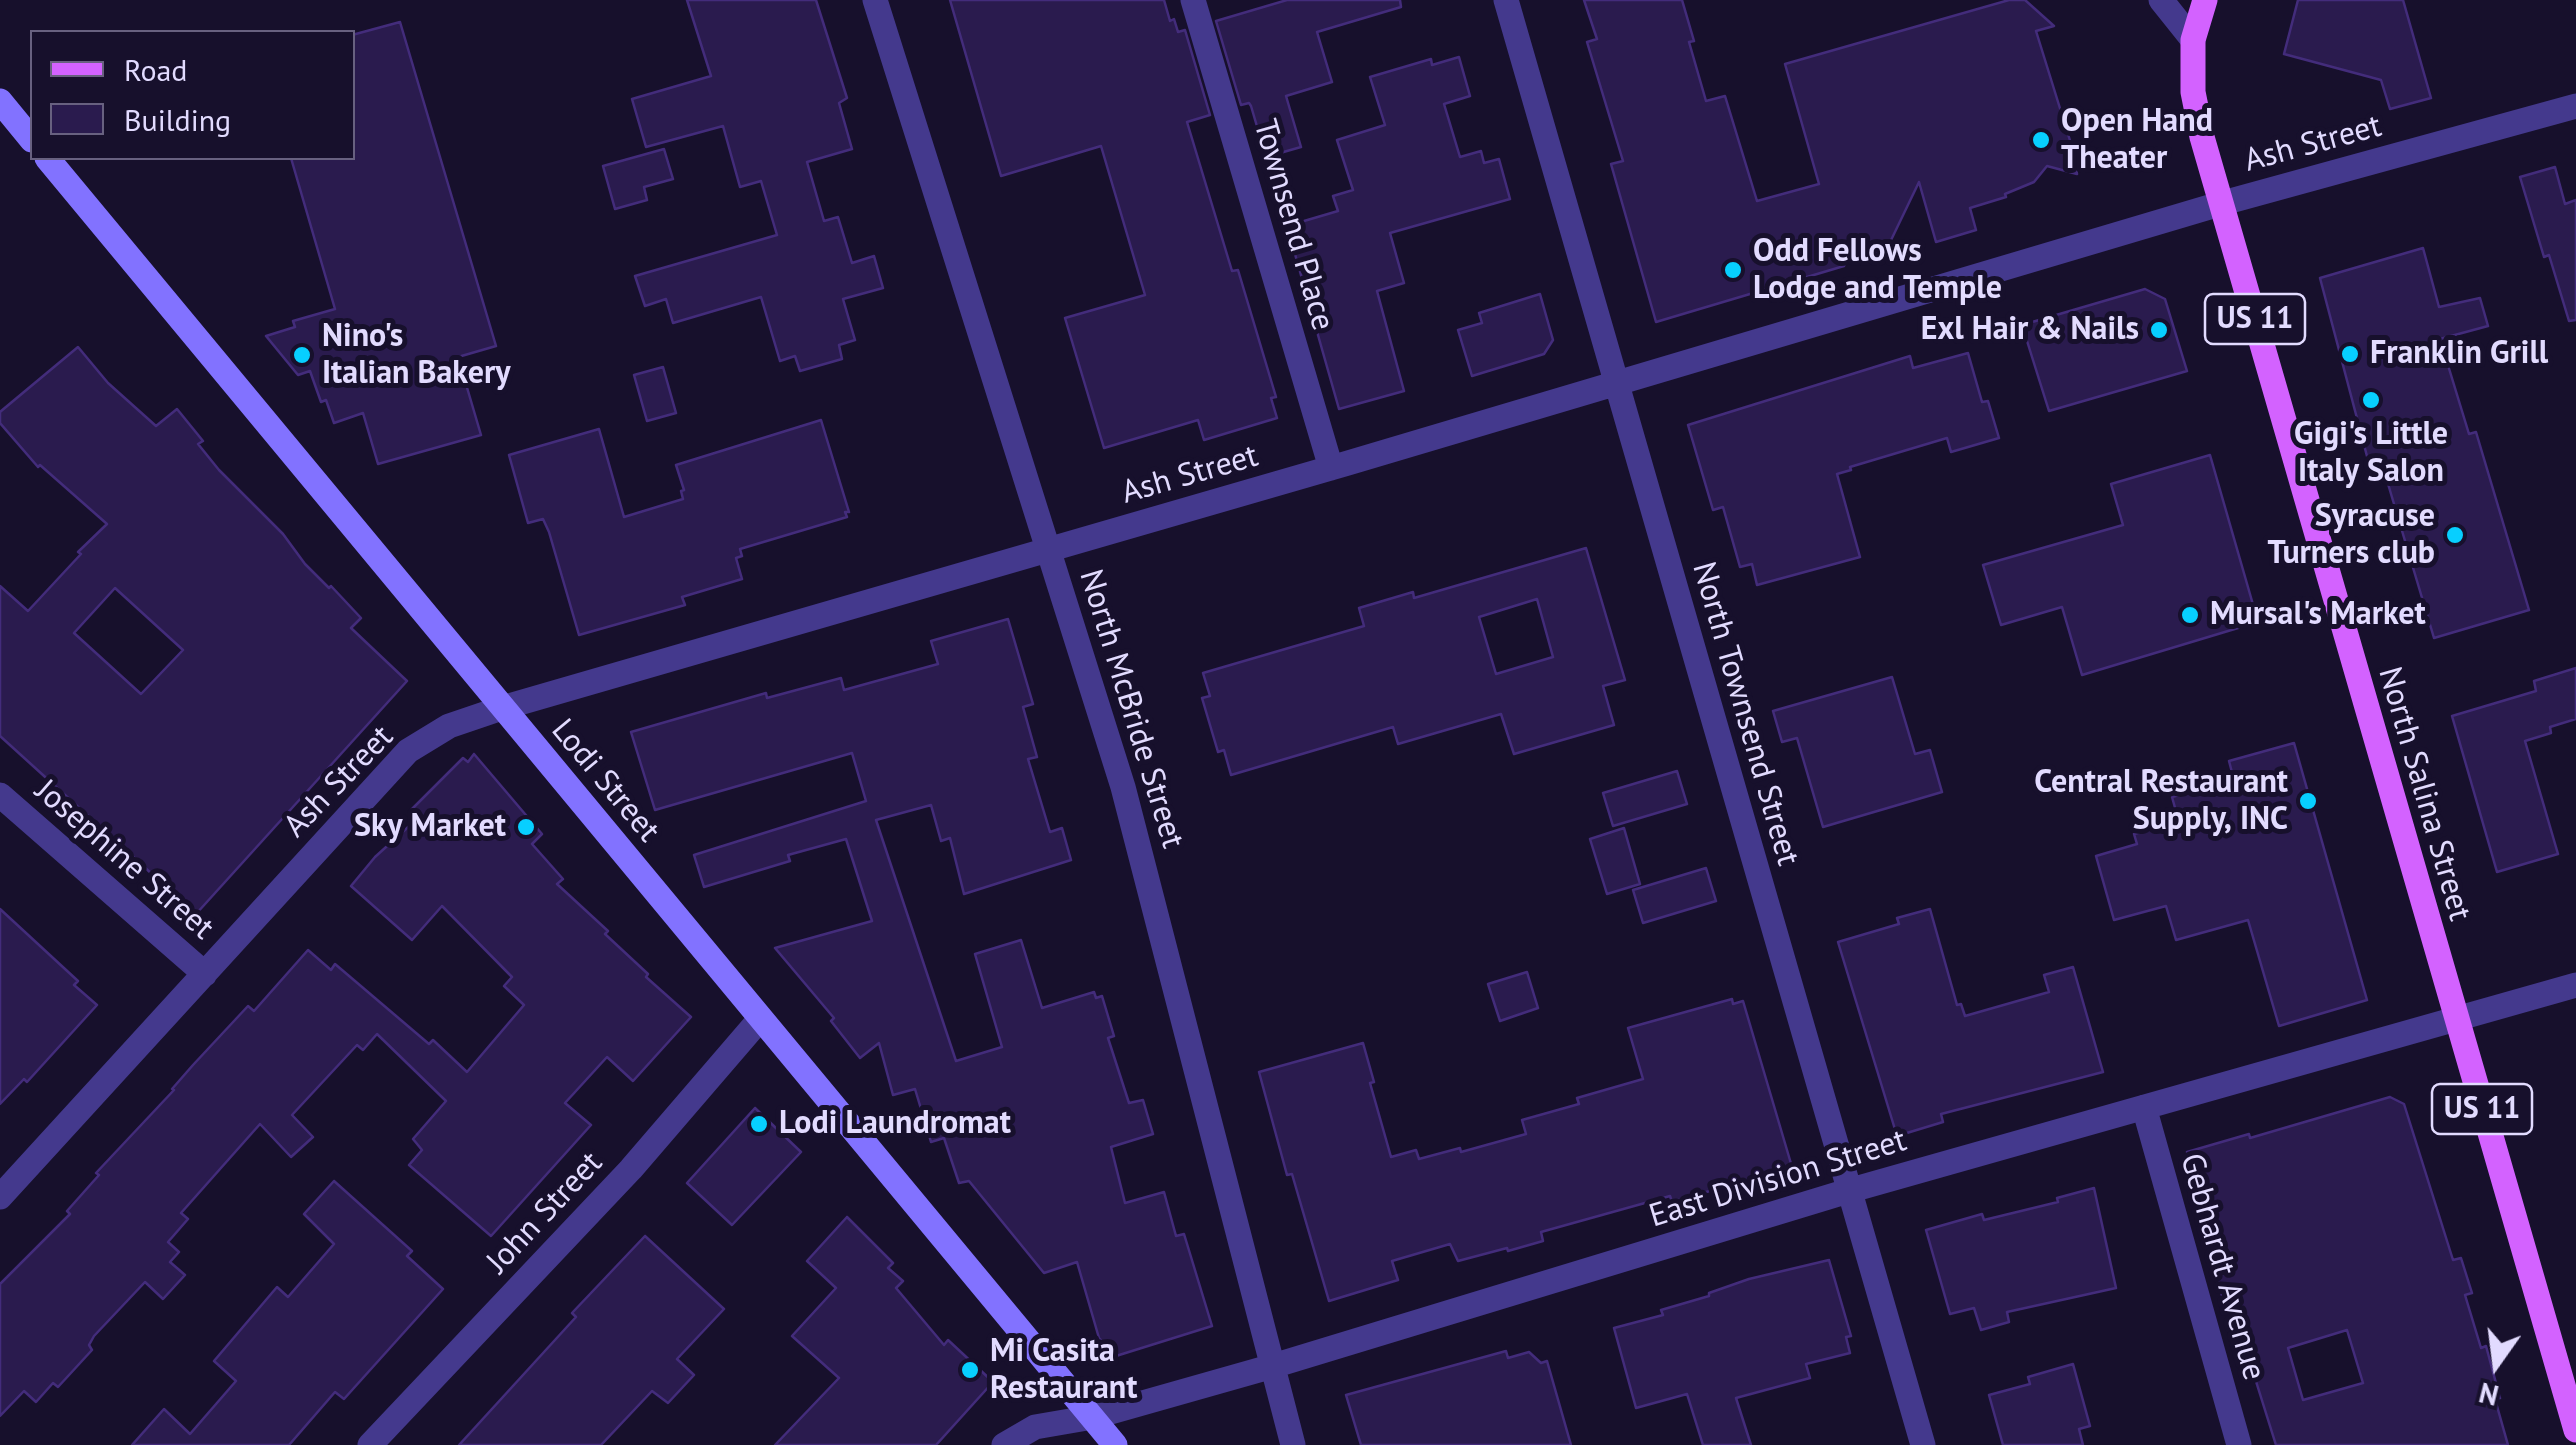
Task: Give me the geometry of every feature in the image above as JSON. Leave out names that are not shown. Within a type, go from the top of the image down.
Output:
[{"type":"main road","name":"North Salina Street","points":[[2206,0],[2193,40],[2194,92],[2202,137],[2576,1430]]},
{"type":"street","name":"North McBride Street","points":[[875,0],[1124,787],[1293,1445]]},
{"type":"street","name":"Townsend Place","points":[[1193,0],[1330,468]]},
{"type":"street","name":"North Townsend Street","points":[[1506,0],[1923,1445]]},
{"type":"street","points":[[2161,0],[2193,40]]},
{"type":"street","points":[[0,100],[30,138]]},
{"type":"street","name":"Ash Street","points":[[0,1197],[408,751],[449,726],[2223,202],[2576,106]]},
{"type":"street","name":"Lodi Street","points":[[49,160],[1116,1445]]},
{"type":"street","name":"Josephine Street","points":[[0,795],[204,974]]},
{"type":"street","name":"East Division Street","points":[[1004,1445],[1034,1427],[1092,1418],[1848,1191],[2576,985]]},
{"type":"street","name":"John Street","points":[[370,1445],[631,1170],[760,1018]]},
{"type":"street","name":"Gebhardt Avenue","points":[[2144,1107],[2239,1445]]},
{"type":"building","points":[[687,0],[816,0],[847,98],[839,103],[852,149],[807,162],[824,221],[838,217],[852,263],[874,256],[883,288],[843,299],[855,340],[839,345],[842,359],[800,371],[795,356],[780,361],[761,297],[673,323],[666,299],[645,306],[635,276],[777,235],[761,181],[740,187],[723,126],[646,147],[632,99],[711,76]]},
{"type":"building","points":[[950,0],[1164,0],[1170,21],[1174,19],[1178,32],[1185,30],[1210,115],[1187,122],[1232,271],[1238,270],[1276,397],[1271,398],[1277,418],[1204,440],[1198,420],[1104,448],[1065,318],[1145,295],[1101,146],[1001,176]]},
{"type":"building","points":[[1287,0],[1400,0],[1401,7],[1317,32],[1332,82],[1286,96],[1301,147],[1266,157],[1251,106],[1241,105],[1216,21]]},
{"type":"building","points":[[1584,0],[1682,0],[1706,101],[1725,96],[1757,201],[1819,184],[1785,64],[2009,0],[2025,0],[2054,26],[2036,31],[2077,174],[2047,166],[2034,182],[2005,194],[2006,197],[1970,208],[1976,230],[1936,242],[1919,182],[1880,263],[1854,246],[1844,266],[1656,322],[1611,164],[1623,161],[1587,42],[1597,39]]},
{"type":"building","points":[[2298,0],[2403,0],[2431,98],[2390,109],[2381,80],[2284,54]]},
{"type":"building","points":[[400,22],[496,346],[458,357],[481,435],[378,464],[363,413],[334,423],[326,400],[321,402],[310,371],[298,375],[266,336],[295,327],[293,321],[335,309],[292,160],[355,160],[355,34]]},
{"type":"building","points":[[1459,57],[1470,96],[1444,104],[1460,157],[1481,151],[1484,163],[1499,159],[1510,199],[1390,233],[1404,283],[1377,291],[1404,391],[1339,409],[1287,226],[1338,211],[1333,196],[1353,190],[1337,140],[1385,125],[1370,77],[1431,59],[1432,65]]},
{"type":"building","points":[[664,149],[673,179],[644,187],[647,200],[615,209],[603,166]]},
{"type":"building","points":[[2555,167],[2565,204],[2576,200],[2576,320],[2569,321],[2549,255],[2544,257],[2520,177]]},
{"type":"building","points":[[2423,248],[2439,307],[2480,298],[2488,326],[2440,339],[2469,434],[2476,432],[2529,610],[2434,638],[2380,457],[2368,460],[2320,278]]},
{"type":"building","points":[[2145,289],[2165,299],[2187,371],[2049,411],[2022,325]]},
{"type":"building","points":[[1540,294],[1553,340],[1544,354],[1472,376],[1458,330],[1482,323],[1479,313]]},
{"type":"building","points":[[78,347],[108,383],[156,426],[177,409],[203,441],[198,444],[219,470],[283,534],[305,564],[361,618],[351,628],[407,681],[196,914],[0,736],[0,586],[28,611],[107,524],[38,467],[0,423],[0,412]],"holes":[[[115,588],[183,650],[141,694],[74,633]]]},
{"type":"building","points":[[1968,353],[1982,402],[1988,401],[1999,438],[1951,452],[1947,438],[1837,474],[1860,557],[1757,585],[1752,564],[1740,567],[1723,507],[1713,510],[1688,425],[1910,356],[1913,368]]},
{"type":"building","points":[[663,367],[676,413],[647,421],[634,375]]},
{"type":"building","points":[[821,420],[849,512],[845,512],[847,517],[740,549],[742,556],[736,558],[742,579],[682,597],[685,605],[579,635],[549,532],[543,519],[528,523],[509,455],[599,429],[624,517],[683,499],[676,465]]},
{"type":"building","points":[[2210,455],[2258,622],[2082,675],[2062,607],[2001,625],[1983,565],[2123,525],[2111,484]]},
{"type":"building","points":[[1586,548],[1625,680],[1603,686],[1614,725],[1514,754],[1501,714],[1398,744],[1393,727],[1231,775],[1224,750],[1218,752],[1202,698],[1210,696],[1203,673],[1364,626],[1359,608],[1413,592],[1414,598]],"holes":[[[1537,599],[1553,657],[1496,674],[1479,617]]]},
{"type":"building","points":[[1008,619],[1033,704],[1023,707],[1037,757],[1028,759],[1050,832],[1062,828],[1071,860],[964,894],[950,838],[941,841],[931,805],[876,820],[956,1061],[1002,1047],[975,954],[1021,940],[1042,1008],[1094,992],[1096,998],[1102,996],[1114,1036],[1108,1038],[1129,1103],[1143,1100],[1153,1134],[1111,1147],[1125,1203],[1164,1192],[1176,1236],[1184,1234],[1212,1326],[1116,1356],[1099,1338],[1077,1262],[1044,1273],[969,1181],[959,1183],[944,1138],[931,1142],[915,1089],[893,1095],[879,1043],[860,1058],[831,1021],[834,1018],[775,948],[872,921],[846,839],[788,855],[790,861],[704,887],[694,855],[866,801],[852,753],[655,810],[631,732],[766,693],[767,698],[841,678],[844,690],[938,664],[931,641]]},
{"type":"building","points":[[2576,668],[2576,719],[2525,741],[2558,854],[2497,872],[2452,716],[2536,691],[2534,681]]},
{"type":"building","points":[[1892,677],[1915,754],[1930,750],[1942,792],[1823,827],[1797,738],[1782,742],[1773,711]]},
{"type":"building","points":[[2294,743],[2367,1000],[2279,1026],[2248,920],[2176,940],[2166,906],[2114,920],[2096,856],[2137,844],[2134,834],[2179,822],[2172,797],[2234,780],[2229,761]]},
{"type":"building","points":[[474,754],[542,834],[532,844],[563,879],[557,884],[608,931],[605,934],[648,974],[646,977],[691,1017],[633,1081],[607,1057],[565,1103],[591,1125],[491,1236],[409,1165],[422,1150],[413,1139],[446,1101],[377,1034],[363,1050],[357,1045],[292,1115],[313,1137],[291,1157],[260,1124],[181,1213],[188,1219],[168,1242],[179,1252],[170,1262],[185,1275],[163,1299],[145,1282],[94,1336],[89,1345],[92,1350],[58,1387],[53,1383],[36,1402],[24,1391],[0,1416],[0,1284],[70,1214],[67,1211],[99,1175],[96,1173],[193,1065],[248,1006],[254,1011],[308,950],[331,970],[335,964],[429,1044],[433,1040],[467,1072],[524,1005],[504,986],[512,977],[442,906],[412,940],[351,886],[375,857],[417,819],[411,810],[463,758],[468,762]]},
{"type":"building","points":[[1677,771],[1687,804],[1613,826],[1603,793]]},
{"type":"building","points":[[1624,828],[1640,884],[1607,894],[1590,839]]},
{"type":"building","points":[[1706,868],[1716,901],[1643,923],[1633,890]]},
{"type":"building","points":[[0,909],[78,981],[74,985],[97,1005],[27,1082],[24,1079],[0,1104]]},
{"type":"building","points":[[1930,909],[1957,1005],[1961,1004],[1965,1016],[2049,992],[2044,975],[2073,967],[2103,1072],[1941,1114],[1943,1122],[1897,1136],[1838,942],[1899,924],[1897,918]]},
{"type":"building","points":[[1527,972],[1538,1008],[1500,1021],[1488,984]]},
{"type":"building","points":[[1732,999],[1733,1004],[1743,1001],[1792,1167],[1672,1202],[1670,1196],[1541,1232],[1543,1241],[1508,1251],[1507,1248],[1458,1261],[1450,1244],[1392,1261],[1398,1280],[1329,1301],[1292,1174],[1287,1175],[1259,1072],[1363,1043],[1391,1157],[1416,1150],[1419,1159],[1526,1134],[1522,1120],[1579,1104],[1577,1098],[1643,1079],[1628,1028]]},
{"type":"building","points":[[2390,1097],[2404,1104],[2453,1260],[2461,1258],[2472,1293],[2465,1295],[2481,1348],[2486,1346],[2508,1445],[2276,1445],[2233,1308],[2226,1310],[2211,1256],[2216,1255],[2187,1152],[2249,1134],[2250,1138]],"holes":[[[2347,1330],[2363,1383],[2303,1400],[2288,1348]]]},
{"type":"building","points":[[755,1108],[801,1152],[732,1225],[687,1183]]},
{"type":"building","points":[[334,1181],[412,1251],[407,1256],[443,1289],[344,1399],[335,1392],[289,1445],[132,1445],[164,1409],[190,1434],[236,1381],[214,1361],[277,1287],[288,1297],[334,1244],[304,1214]]},
{"type":"building","points":[[2094,1188],[2116,1288],[2007,1312],[2009,1322],[1981,1330],[1974,1308],[1950,1314],[1926,1230],[1982,1214],[1984,1220],[2058,1202],[2057,1198]]},
{"type":"building","points":[[847,1217],[893,1263],[888,1268],[903,1281],[896,1288],[944,1345],[948,1340],[993,1382],[936,1445],[775,1445],[839,1378],[792,1336],[836,1288],[807,1261]]},
{"type":"building","points":[[645,1236],[724,1309],[677,1359],[694,1375],[668,1403],[652,1391],[601,1445],[459,1445],[576,1317],[572,1313]]},
{"type":"building","points":[[1829,1260],[1851,1336],[1846,1337],[1850,1353],[1806,1364],[1810,1378],[1736,1398],[1751,1445],[1703,1445],[1687,1394],[1636,1408],[1614,1328],[1663,1315],[1661,1310],[1749,1279]]},
{"type":"building","points":[[1506,1351],[1508,1358],[1529,1352],[1541,1363],[1547,1361],[1571,1445],[1361,1445],[1346,1395]]},
{"type":"building","points":[[2073,1364],[2090,1426],[2079,1429],[2083,1445],[2003,1445],[1989,1395],[2030,1384],[2028,1377]]},
{"type":"place","name":"Open Hand Theater","points":[[2041,140]]},
{"type":"place","name":"Odd Fellows Lodge and Temple","points":[[1733,270]]},
{"type":"place","name":"Exl Hair & Nails","points":[[2159,330]]},
{"type":"place","name":"Franklin Grill","points":[[2350,354]]},
{"type":"place","name":"Nino's Italian Bakery","points":[[302,355]]},
{"type":"place","name":"Gigi's Little Italy Salon","points":[[2371,400]]},
{"type":"place","name":"Syracuse Turners club","points":[[2455,535]]},
{"type":"place","name":"Mursal's Market","points":[[2190,615]]},
{"type":"place","name":"Central Restaurant Supply, INC","points":[[2308,801]]},
{"type":"place","name":"Sky Market","points":[[526,827]]},
{"type":"place","name":"Lodi Laundromat","points":[[759,1124]]},
{"type":"place","name":"Mi Casita Restaurant","points":[[970,1370]]}]
